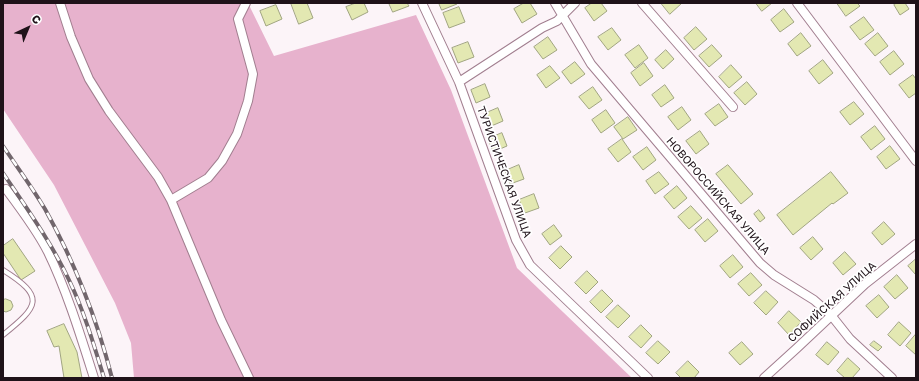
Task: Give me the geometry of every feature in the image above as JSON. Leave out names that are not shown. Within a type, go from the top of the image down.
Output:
[{"type":"street","points":[[60,3],[71,37],[90,80],[109,111],[158,177],[171,200],[221,320],[249,378]]},
{"type":"street","points":[[171,200],[208,178],[222,161],[237,134],[248,101],[253,74],[238,19],[246,3]]},
{"type":"street","name":"ТУРИСТИЧЕСКАЯ УЛИЦА","points":[[422,3],[459,82],[516,240],[530,264],[648,378]]},
{"type":"street","name":"НОВОРОССИЙСКАЯ УЛИЦА","points":[[555,3],[591,64],[760,263],[774,275],[814,300],[831,315],[850,339],[892,378]]},
{"type":"street","points":[[459,82],[542,28],[557,21],[575,3]]},
{"type":"street","points":[[642,3],[733,108]]},
{"type":"street","points":[[797,3],[916,161]]},
{"type":"street","points":[[4,190],[29,220],[48,252],[63,287],[94,378]]},
{"type":"street","name":"СОФИЙСКАЯ УЛИЦА","points":[[764,378],[798,348],[865,284],[916,244]]},
{"type":"lane","points":[[3,270],[26,286],[33,301],[32,307],[27,314],[3,335]]},
{"type":"shaded area","points":[[3,3],[248,3],[274,56],[416,15],[451,90],[517,268],[632,378],[134,378],[131,343],[115,303],[54,185],[3,109]]},
{"type":"building","points":[[291,3],[307,3],[313,18],[299,24]]},
{"type":"building","points":[[356,3],[364,3],[368,12],[352,20],[346,7]]},
{"type":"building","points":[[389,3],[407,3],[409,6],[393,12]]},
{"type":"building","points":[[439,3],[457,3],[457,4],[442,10]]},
{"type":"building","points":[[524,3],[530,3],[537,14],[522,23],[514,9]]},
{"type":"building","points":[[592,3],[601,3],[607,11],[594,21],[585,8]]},
{"type":"building","points":[[661,3],[682,3],[670,14]]},
{"type":"building","points":[[756,3],[772,3],[762,11]]},
{"type":"building","points":[[837,3],[857,3],[860,6],[846,16]]},
{"type":"building","points":[[897,3],[905,3],[909,9],[900,15],[894,5]]},
{"type":"building","points":[[276,5],[282,19],[266,26],[260,11]]},
{"type":"building","points":[[459,7],[465,22],[449,28],[443,13]]},
{"type":"building","points":[[784,9],[794,22],[780,32],[771,20]]},
{"type":"building","points":[[864,17],[874,30],[860,40],[850,27]]},
{"type":"building","points":[[696,27],[707,39],[694,50],[684,38]]},
{"type":"building","points":[[612,28],[621,40],[608,50],[598,37]]},
{"type":"building","points":[[801,33],[811,46],[797,56],[788,44]]},
{"type":"building","points":[[878,33],[888,46],[875,56],[865,44]]},
{"type":"building","points":[[548,37],[557,50],[543,59],[534,47]]},
{"type":"building","points":[[468,42],[474,57],[458,63],[452,48]]},
{"type":"building","points":[[639,45],[648,58],[635,68],[625,55]]},
{"type":"building","points":[[712,45],[722,56],[709,67],[699,56]]},
{"type":"building","points":[[666,50],[674,59],[663,69],[655,60]]},
{"type":"building","points":[[894,51],[904,64],[890,75],[880,62]]},
{"type":"building","points":[[823,60],[833,73],[819,84],[809,71]]},
{"type":"building","points":[[575,62],[585,74],[571,84],[562,72]]},
{"type":"building","points":[[644,63],[653,76],[640,86],[631,73]]},
{"type":"building","points":[[731,65],[742,77],[729,88],[719,77]]},
{"type":"building","points":[[550,66],[560,78],[546,88],[537,75]]},
{"type":"building","points":[[913,75],[916,79],[916,93],[909,98],[899,85]]},
{"type":"building","points":[[747,82],[757,94],[745,105],[734,93]]},
{"type":"building","points":[[485,84],[490,97],[476,103],[471,90]]},
{"type":"building","points":[[665,85],[674,98],[661,107],[652,95]]},
{"type":"building","points":[[593,87],[602,100],[589,109],[579,97]]},
{"type":"building","points":[[854,102],[864,114],[850,125],[840,112]]},
{"type":"building","points":[[719,104],[728,117],[715,126],[705,114]]},
{"type":"building","points":[[682,107],[691,120],[678,130],[668,117]]},
{"type":"building","points":[[498,108],[503,121],[489,127],[484,114]]},
{"type":"building","points":[[606,110],[615,123],[601,133],[592,120]]},
{"type":"building","points":[[628,117],[637,130],[623,139],[614,127]]},
{"type":"building","points":[[875,126],[885,139],[871,150],[861,137]]},
{"type":"building","points":[[700,131],[709,144],[696,154],[686,141]]},
{"type":"building","points":[[502,133],[507,146],[493,152],[488,139]]},
{"type":"building","points":[[622,139],[631,152],[618,162],[608,149]]},
{"type":"building","points":[[890,146],[900,159],[886,169],[877,157]]},
{"type":"building","points":[[647,147],[656,160],[643,170],[633,157]]},
{"type":"building","points":[[519,165],[524,179],[510,184],[505,171]]},
{"type":"building","points":[[728,165],[753,194],[741,204],[716,174]]},
{"type":"building","points":[[659,172],[669,184],[655,194],[646,181]]},
{"type":"building","points":[[831,172],[848,193],[833,204],[832,203],[793,235],[777,215]]},
{"type":"building","points":[[677,186],[687,198],[674,209],[664,197]]},
{"type":"building","points":[[534,194],[539,208],[525,213],[519,200]]},
{"type":"building","points":[[691,206],[702,218],[689,229],[678,217]]},
{"type":"building","points":[[759,210],[765,218],[760,222],[754,214]]},
{"type":"building","points":[[708,219],[718,231],[705,242],[695,230]]},
{"type":"building","points":[[884,222],[895,234],[882,245],[872,233]]},
{"type":"building","points":[[554,225],[562,236],[550,245],[542,234]]},
{"type":"building","points":[[813,237],[823,249],[811,260],[800,248]]},
{"type":"building","points":[[13,239],[35,271],[21,280],[3,253],[3,246]]},
{"type":"building","points":[[561,246],[572,257],[560,269],[549,258]]},
{"type":"building","points":[[845,252],[856,264],[843,275],[833,263]]},
{"type":"building","points":[[733,255],[743,267],[730,278],[720,266]]},
{"type":"building","points":[[916,259],[916,275],[908,266]]},
{"type":"building","points":[[587,271],[598,282],[586,294],[575,283]]},
{"type":"building","points":[[751,273],[762,285],[749,296],[738,284]]},
{"type":"building","points":[[897,275],[908,288],[895,299],[884,287]]},
{"type":"building","points":[[602,290],[613,301],[601,313],[590,302]]},
{"type":"building","points":[[766,291],[778,302],[766,315],[754,303]]},
{"type":"building","points":[[879,295],[889,307],[877,318],[866,306]]},
{"type":"building","points":[[6,299],[11,301],[13,306],[11,310],[6,312],[3,311],[3,300]]},
{"type":"building","points":[[618,305],[630,316],[618,328],[606,317]]},
{"type":"building","points":[[789,311],[801,322],[789,335],[778,323]]},
{"type":"building","points":[[899,322],[911,333],[900,346],[888,335]]},
{"type":"building","points":[[64,324],[77,352],[82,378],[64,378],[59,346],[54,347],[47,331]]},
{"type":"building","points":[[641,325],[652,336],[641,348],[629,337]]},
{"type":"building","points":[[916,334],[916,355],[906,346]]},
{"type":"building","points":[[658,341],[670,352],[658,364],[646,353]]},
{"type":"building","points":[[874,341],[882,347],[878,351],[870,345]]},
{"type":"building","points":[[742,342],[753,354],[740,365],[729,353]]},
{"type":"building","points":[[827,342],[839,352],[828,365],[816,355]]},
{"type":"building","points":[[848,358],[860,369],[852,378],[845,378],[837,371]]},
{"type":"building","points":[[688,361],[699,372],[694,378],[681,378],[676,373]]},
{"type":"railway","points":[[3,146],[45,209],[66,250],[92,313],[112,378]]},
{"type":"railway","points":[[3,173],[46,238],[69,280],[84,316],[104,378]]}]
